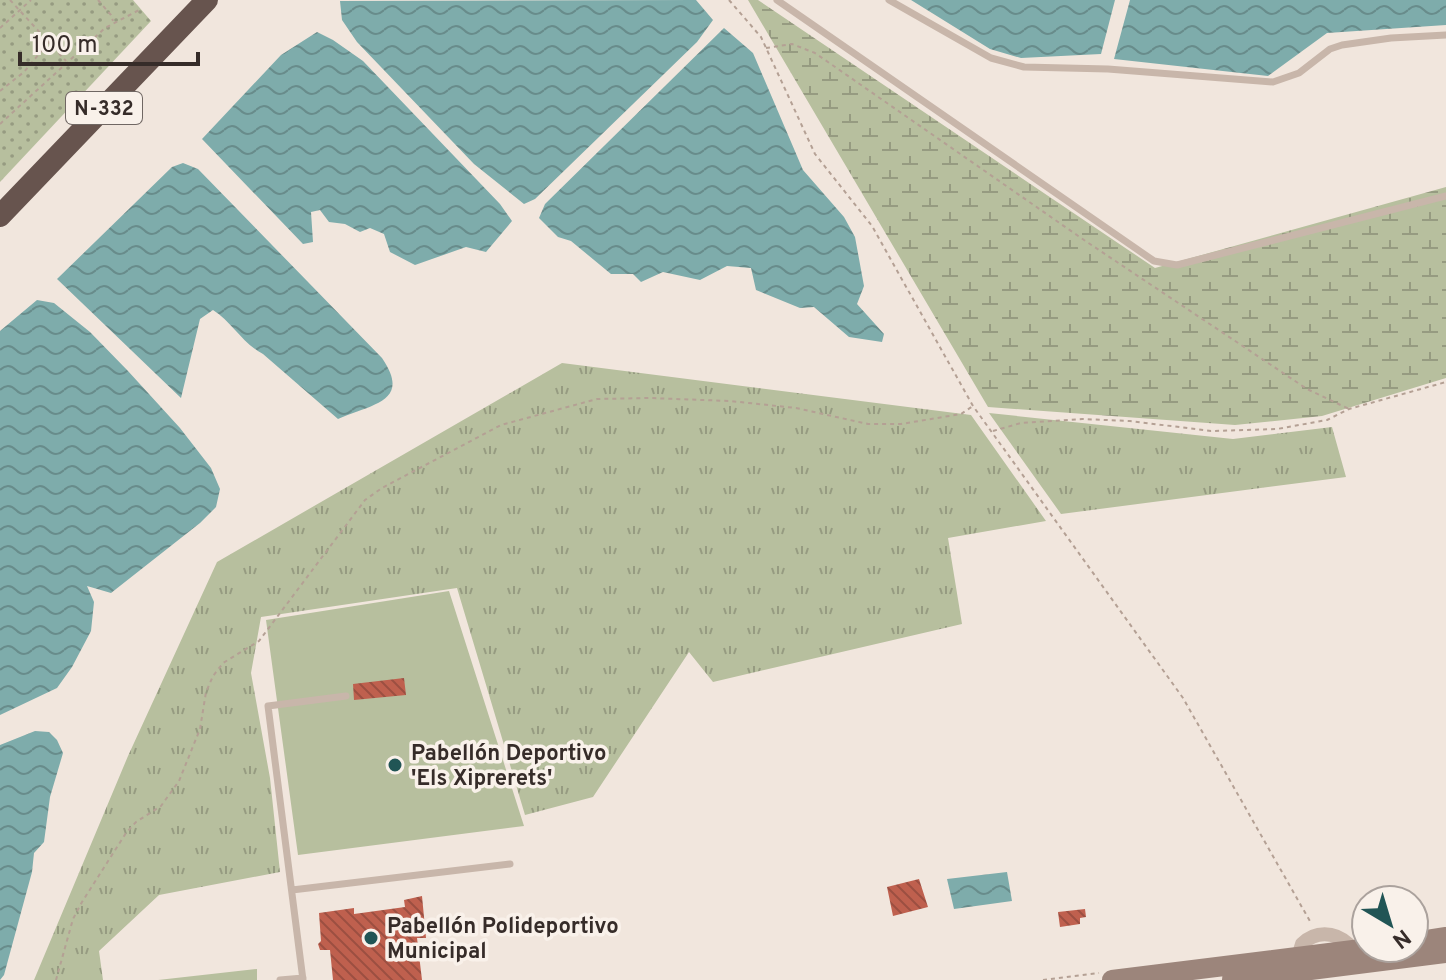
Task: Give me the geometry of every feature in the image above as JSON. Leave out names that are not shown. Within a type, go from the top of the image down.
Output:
[{"type":"highway","name":"N-332","points":[[0,216],[207,0]]},
{"type":"main road","points":[[1112,980],[1350,950]]},
{"type":"main road","points":[[1232,980],[1321,975],[1446,953]]},
{"type":"street","points":[[1298,957],[1302,944],[1316,935],[1340,937],[1348,944]]},
{"type":"lane","points":[[777,0],[1141,253],[1165,265],[1177,265],[1446,196]]},
{"type":"lane","points":[[889,0],[991,58],[1024,67],[1108,69],[1273,82],[1299,73],[1330,49],[1342,45],[1446,35]]},
{"type":"lane","points":[[280,980],[303,979],[268,706],[346,696]]},
{"type":"lane","points":[[292,890],[510,864]]},
{"type":"path","points":[[10,0],[68,62]]},
{"type":"path","points":[[0,28],[31,0]]},
{"type":"path","points":[[98,0],[111,15],[113,23]]},
{"type":"path","points":[[729,0],[761,37],[815,154],[872,226],[973,406],[1183,698],[1316,935]]},
{"type":"path","points":[[0,124],[113,23],[141,9]]},
{"type":"path","points":[[0,91],[24,72],[49,42]]},
{"type":"path","points":[[766,48],[792,44],[815,53],[1084,240],[1307,389],[1349,409]]},
{"type":"path","points":[[991,431],[1021,423],[1082,419],[1130,421],[1211,431],[1277,429],[1327,420],[1349,409],[1446,382]]},
{"type":"path","points":[[56,980],[73,919],[82,902],[126,833],[136,822],[161,806],[179,781],[200,729],[206,692],[213,676],[223,663],[259,641],[365,500],[382,488],[501,425],[597,399],[730,401],[796,408],[868,424],[901,424],[961,414],[973,406]]},
{"type":"green space","points":[[0,0],[133,0],[151,21],[0,182]]},
{"type":"green space","points":[[748,0],[758,0],[1155,268],[1446,187],[1446,378],[1322,416],[1235,425],[988,407]]},
{"type":"green space","points":[[562,363],[971,415],[1046,521],[948,538],[962,624],[713,682],[689,652],[593,797],[525,815],[457,588],[261,617],[251,673],[270,778],[280,872],[159,895],[99,951],[103,980],[34,980],[128,756],[217,562]]},
{"type":"green space","points":[[989,413],[1233,439],[1332,427],[1346,477],[1061,514]]},
{"type":"green space","name":"Pabellón Deportivo 'Els Xiprerets'","points":[[449,591],[524,826],[298,855],[266,620]]},
{"type":"green space","points":[[257,969],[257,980],[158,980]]},
{"type":"water","points":[[696,0],[713,20],[697,42],[535,199],[524,204],[474,164],[357,42],[342,20],[340,1]]},
{"type":"water","points":[[911,0],[1115,0],[1101,54],[1021,58],[990,49]]},
{"type":"water","points":[[1130,0],[1446,0],[1446,25],[1327,33],[1268,76],[1114,59]]},
{"type":"water","points":[[724,28],[753,53],[803,170],[844,217],[855,237],[864,286],[857,304],[884,334],[882,342],[849,337],[814,307],[800,308],[756,290],[751,268],[727,266],[700,280],[663,272],[641,282],[633,274],[611,274],[571,241],[558,237],[539,218],[545,204]]},
{"type":"water","points":[[317,32],[363,61],[500,204],[512,221],[486,252],[466,247],[415,265],[390,252],[384,234],[370,228],[360,232],[345,224],[329,222],[320,210],[311,212],[313,242],[303,244],[202,139],[281,55]]},
{"type":"water","points":[[183,163],[198,169],[382,358],[393,384],[384,399],[338,419],[213,310],[200,319],[181,398],[57,279],[172,167]]},
{"type":"water","points":[[37,300],[54,303],[90,332],[128,371],[180,428],[211,468],[220,489],[216,507],[200,523],[111,593],[87,586],[94,602],[91,631],[72,667],[57,688],[0,715],[0,331]]},
{"type":"water","points":[[35,731],[49,732],[63,753],[50,797],[44,842],[34,853],[32,872],[4,975],[0,980],[0,745]]},
{"type":"water","points":[[1007,872],[1012,901],[954,909],[947,879]]},
{"type":"building","points":[[404,678],[406,695],[354,700],[353,684]]},
{"type":"building","points":[[919,879],[928,907],[893,916],[887,887]]},
{"type":"building","name":"Pabellón Polideportivo Municipal","points":[[422,896],[426,938],[417,938],[422,980],[333,980],[330,950],[320,950],[318,944],[321,941],[319,913],[354,908],[354,914],[405,907],[404,900]]},
{"type":"building","points":[[1085,909],[1086,917],[1080,918],[1080,924],[1060,927],[1058,912]]},
{"type":"place","name":"Pabellón Deportivo 'Els Xiprerets'","points":[[395,765]]},
{"type":"place","name":"Pabellón Polideportivo Municipal","points":[[371,938]]}]
